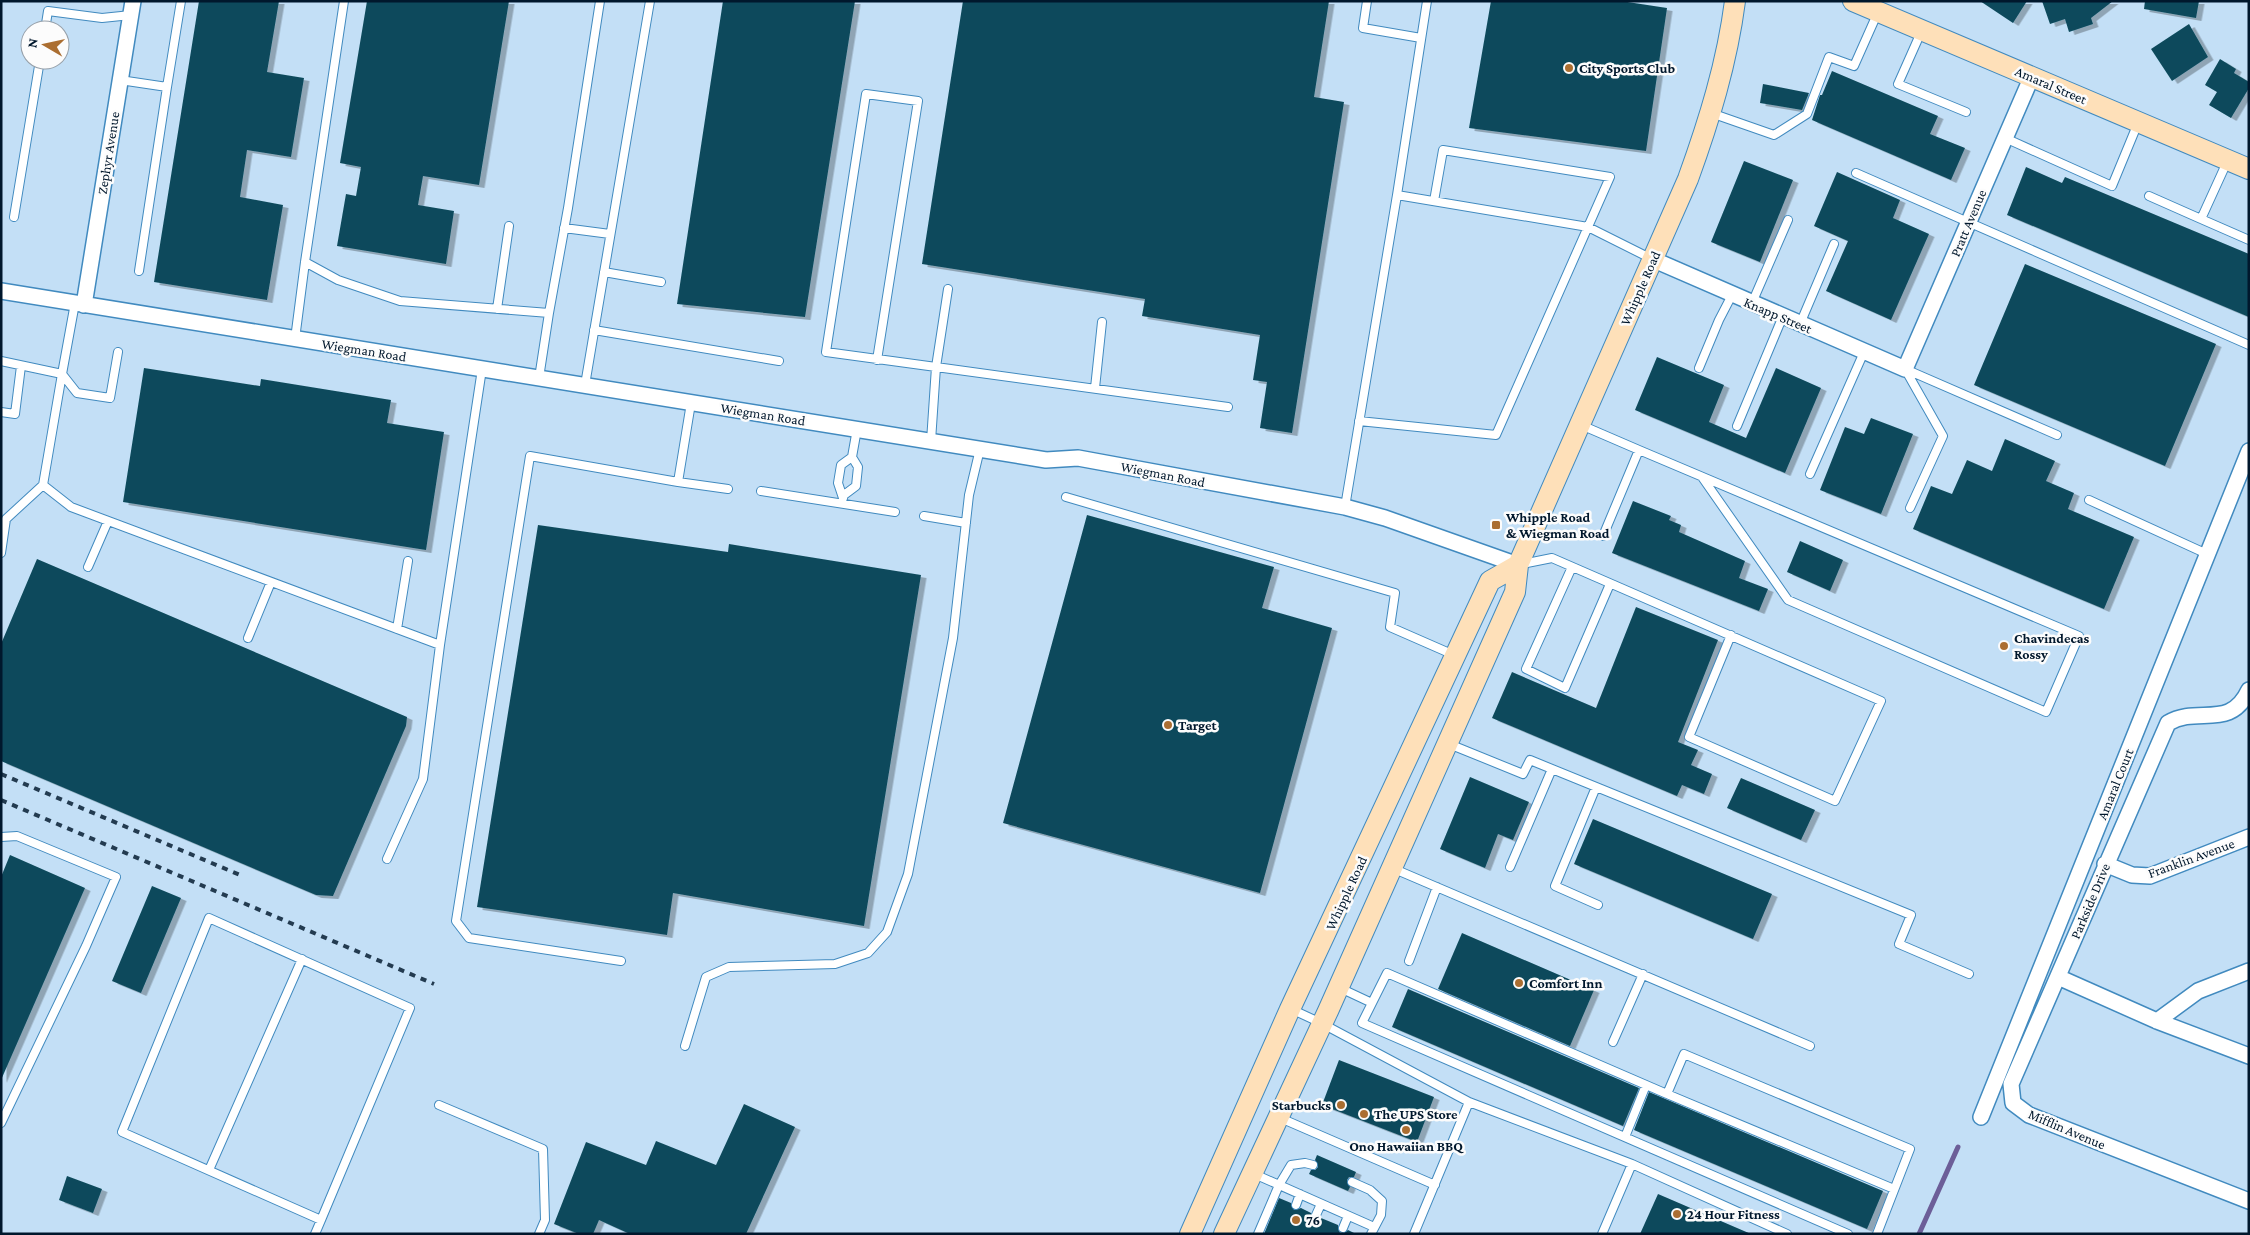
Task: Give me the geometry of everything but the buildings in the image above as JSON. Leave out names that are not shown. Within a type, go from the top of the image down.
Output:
[{"type":"main road","name":"Whipple Road","points":[[1229,1232],[1252,1172],[1322,1023],[1515,592],[1518,565],[1688,180],[1711,113],[1723,70],[1735,1]]},
{"type":"main road","name":"Amaral Street","points":[[1856,2],[2249,169]]},
{"type":"main road","name":"Whipple Road","points":[[1190,1234],[1290,1009],[1490,582],[1518,565]]},
{"type":"street","name":"Zephyr Avenue","points":[[79,304],[132,8]]},
{"type":"street","name":"Pratt Avenue","points":[[1905,369],[2032,76]]},
{"type":"street","name":"Knapp Street","points":[[1652,259],[1905,369]]},
{"type":"street","name":"Wiegman Road","points":[[1,292],[1046,460],[1078,458],[1345,508],[1385,518],[1518,565]]},
{"type":"street","name":"Amaral Court","points":[[1981,1117],[2249,451]]},
{"type":"street","name":"Parkside Drive","points":[[2058,977],[2105,864],[2168,723],[2186,716],[2226,714],[2238,708],[2248,694]]},
{"type":"street","name":"Franklin Avenue","points":[[2105,864],[2132,875],[2150,876],[2249,837]]},
{"type":"street","points":[[2157,1021],[2198,991],[2249,972]]},
{"type":"street","points":[[2058,977],[2157,1021],[2249,1056]]},
{"type":"street","name":"Mifflin Avenue","points":[[2058,977],[2011,1084],[2013,1103],[2029,1115],[2249,1201]]},
{"type":"lane","points":[[47,20],[50,1]]},
{"type":"lane","points":[[139,271],[182,1]]},
{"type":"lane","points":[[295,339],[304,262],[344,1]]},
{"type":"lane","points":[[539,378],[600,1]]},
{"type":"lane","points":[[585,385],[650,1]]},
{"type":"lane","points":[[1367,1],[1363,28],[1421,38]]},
{"type":"lane","points":[[1345,508],[1427,1]]},
{"type":"lane","points":[[48,11],[102,18],[132,8]]},
{"type":"lane","points":[[1711,113],[1774,135],[1807,114],[1829,56],[1854,66],[1878,12]]},
{"type":"lane","points":[[1922,30],[1898,84],[1966,112]]},
{"type":"lane","points":[[14,217],[38,70]]},
{"type":"lane","points":[[120,80],[167,87]]},
{"type":"lane","points":[[876,360],[918,101],[866,94],[826,352],[876,360],[1095,388],[1228,408]]},
{"type":"lane","points":[[2005,138],[2112,186],[2138,122]]},
{"type":"lane","points":[[1359,421],[1496,435],[1610,177],[1443,150],[1434,201]]},
{"type":"lane","points":[[2201,219],[2228,160]]},
{"type":"lane","points":[[1856,174],[2249,344]]},
{"type":"lane","points":[[1397,195],[1588,227],[1652,259]]},
{"type":"lane","points":[[2150,196],[2249,240]]},
{"type":"lane","points":[[1752,303],[1788,220]]},
{"type":"lane","points":[[497,309],[509,226]]},
{"type":"lane","points":[[564,228],[610,234]]},
{"type":"lane","points":[[1800,324],[1834,244]]},
{"type":"lane","points":[[304,262],[338,280],[400,301],[548,313]]},
{"type":"lane","points":[[604,272],[661,282]]},
{"type":"lane","points":[[931,441],[936,367],[948,289]]},
{"type":"lane","points":[[1699,368],[1719,320],[1732,295]]},
{"type":"lane","points":[[1,553],[6,519],[44,485],[62,374],[79,304]]},
{"type":"lane","points":[[1737,426],[1783,316]]},
{"type":"lane","points":[[1095,388],[1102,322]]},
{"type":"lane","points":[[594,330],[779,361]]},
{"type":"lane","points":[[1,361],[62,374],[77,393],[110,398],[118,352]]},
{"type":"lane","points":[[1810,474],[1864,352]]},
{"type":"lane","points":[[1,412],[15,414],[21,366]]},
{"type":"lane","points":[[387,859],[423,779],[440,645],[482,369]]},
{"type":"lane","points":[[1905,369],[2057,435]]},
{"type":"lane","points":[[1905,369],[1943,436],[1910,508]]},
{"type":"lane","points":[[678,482],[691,402]]},
{"type":"lane","points":[[1579,425],[1639,450],[2078,636],[2046,712],[1788,600],[1702,477]]},
{"type":"lane","points":[[844,495],[856,486],[858,467],[852,458],[857,429]]},
{"type":"lane","points":[[685,1046],[706,976],[729,967],[835,964],[868,953],[887,932],[910,865],[953,638],[969,495],[980,449]]},
{"type":"lane","points":[[1604,536],[1639,450]]},
{"type":"lane","points":[[621,961],[469,938],[456,921],[530,456],[728,489]]},
{"type":"lane","points":[[842,504],[844,495],[838,483],[842,465],[852,458]]},
{"type":"lane","points":[[44,485],[71,507],[440,645]]},
{"type":"lane","points":[[761,491],[896,512]]},
{"type":"lane","points":[[1066,497],[1394,593],[1390,627],[1456,656]]},
{"type":"lane","points":[[2089,500],[2207,554]]},
{"type":"lane","points":[[924,516],[966,523]]},
{"type":"lane","points":[[88,567],[108,521]]},
{"type":"lane","points":[[1518,565],[1552,558],[1731,635],[1881,701],[1835,801],[1689,737],[1731,635]]},
{"type":"lane","points":[[397,629],[408,561]]},
{"type":"lane","points":[[1572,567],[1526,669],[1565,688],[1610,584]]},
{"type":"lane","points":[[248,638],[271,582]]},
{"type":"lane","points":[[1448,743],[1523,774],[1530,760],[1552,768],[1911,915],[1899,944],[1969,974]]},
{"type":"lane","points":[[1510,866],[1552,768]]},
{"type":"lane","points":[[1596,787],[1555,886],[1598,905]]},
{"type":"lane","points":[[1,837],[17,836],[116,878],[86,946],[1,1123]]},
{"type":"lane","points":[[1392,868],[1810,1046]]},
{"type":"lane","points":[[1409,961],[1437,887]]},
{"type":"lane","points":[[315,1234],[321,1220],[410,1008],[209,918],[122,1132],[321,1220]]},
{"type":"lane","points":[[209,1170],[302,960]]},
{"type":"lane","points":[[1848,1234],[1362,1023],[1387,973],[1667,1094],[1894,1189]]},
{"type":"lane","points":[[1613,1042],[1643,974]]},
{"type":"lane","points":[[1338,987],[1372,1003]]},
{"type":"lane","points":[[1290,1009],[1322,1023],[1469,1102],[1632,1164],[1787,1234]]},
{"type":"lane","points":[[1667,1094],[1684,1054],[1910,1150],[1877,1234]]},
{"type":"lane","points":[[1625,1138],[1646,1085]]},
{"type":"lane","points":[[1414,1234],[1469,1102]]},
{"type":"lane","points":[[439,1105],[543,1149],[545,1220],[539,1234]]},
{"type":"lane","points":[[1278,1117],[1435,1185]]},
{"type":"lane","points":[[1258,1234],[1279,1185],[1291,1165],[1305,1163],[1313,1165]]},
{"type":"lane","points":[[1602,1234],[1632,1164]]},
{"type":"lane","points":[[1252,1172],[1348,1216],[1372,1230],[1380,1215],[1382,1201],[1370,1190],[1352,1182]]},
{"type":"lane","points":[[1296,1206],[1300,1194]]},
{"type":"lane","points":[[1316,1215],[1321,1204]]},
{"type":"lane","points":[[1343,1228],[1348,1216]]},
{"type":"waterway","points":[[1919,1234],[1958,1147]]},
{"type":"railway","points":[[1,774],[240,875]]},
{"type":"railway","points":[[1,800],[434,984]]},
{"type":"place","name":"City Sports Club","points":[[1569,68]]},
{"type":"place","name":"Whipple Road & Wiegman Road","points":[[1496,525]]},
{"type":"place","name":"Chavindecas Rossy","points":[[2004,646]]},
{"type":"place","name":"Target","points":[[1168,725]]},
{"type":"place","name":"Comfort Inn","points":[[1519,983]]},
{"type":"place","name":"Starbucks","points":[[1341,1105]]},
{"type":"place","name":"The UPS Store","points":[[1364,1114]]},
{"type":"place","name":"Ono Hawaiian BBQ","points":[[1406,1130]]},
{"type":"place","name":"24 Hour Fitness","points":[[1677,1214]]},
{"type":"place","name":"76","points":[[1296,1220]]}]
